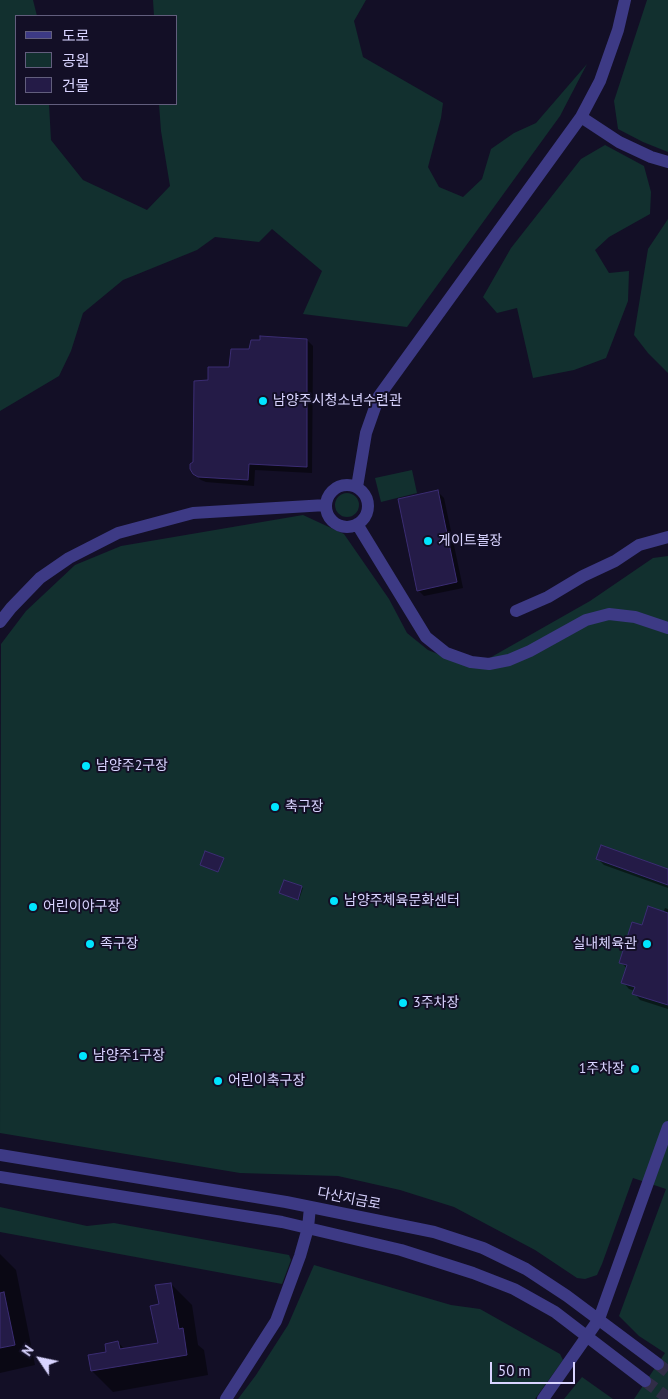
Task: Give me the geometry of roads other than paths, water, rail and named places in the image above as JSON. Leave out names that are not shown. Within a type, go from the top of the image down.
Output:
[{"type":"street","points":[[357,487],[366,434],[379,396],[567,138],[581,116],[600,81],[618,30],[625,0]]},
{"type":"street","points":[[581,116],[619,142],[651,157],[668,162]]},
{"type":"street","points":[[344,484],[357,487],[363,492],[369,504],[365,517],[357,524],[348,527],[335,523],[330,518],[326,505],[328,497],[332,491],[344,484]]},
{"type":"street","points":[[0,622],[40,578],[69,558],[118,533],[193,513],[326,505]]},
{"type":"street","points":[[357,524],[426,637],[446,653],[471,662],[489,664],[509,660],[530,651],[586,620],[609,614],[635,617],[668,628]]},
{"type":"street","points":[[516,611],[548,597],[583,576],[615,561],[639,545],[668,537]]},
{"type":"street","points":[[543,1399],[599,1319],[668,1127]]},
{"type":"street","name":"다산지금로","points":[[0,1154],[310,1207],[434,1232],[483,1248],[526,1269],[599,1319],[658,1364]]},
{"type":"street","points":[[0,1177],[308,1228],[401,1250],[473,1273],[514,1289],[555,1312],[645,1381]]},
{"type":"street","points":[[226,1399],[276,1321],[300,1256],[308,1228],[310,1207]]},
{"type":"tunnel","points":[[658,1364],[668,1372]]},
{"type":"tunnel","points":[[645,1381],[668,1398]]},
{"type":"place","name":"남양주시청소년수련관","points":[[263,401]]},
{"type":"place","name":"게이트볼장","points":[[428,541]]},
{"type":"place","name":"남양주2구장","points":[[86,766]]},
{"type":"place","name":"축구장","points":[[275,807]]},
{"type":"place","name":"남양주체육문화센터","points":[[334,901]]},
{"type":"place","name":"어린이야구장","points":[[33,907]]},
{"type":"place","name":"족구장","points":[[90,944]]},
{"type":"place","name":"실내체육관","points":[[647,944]]},
{"type":"place","name":"3주차장","points":[[403,1003]]},
{"type":"place","name":"남양주1구장","points":[[83,1056]]},
{"type":"place","name":"1주차장","points":[[635,1069]]},
{"type":"place","name":"어린이축구장","points":[[218,1081]]}]
